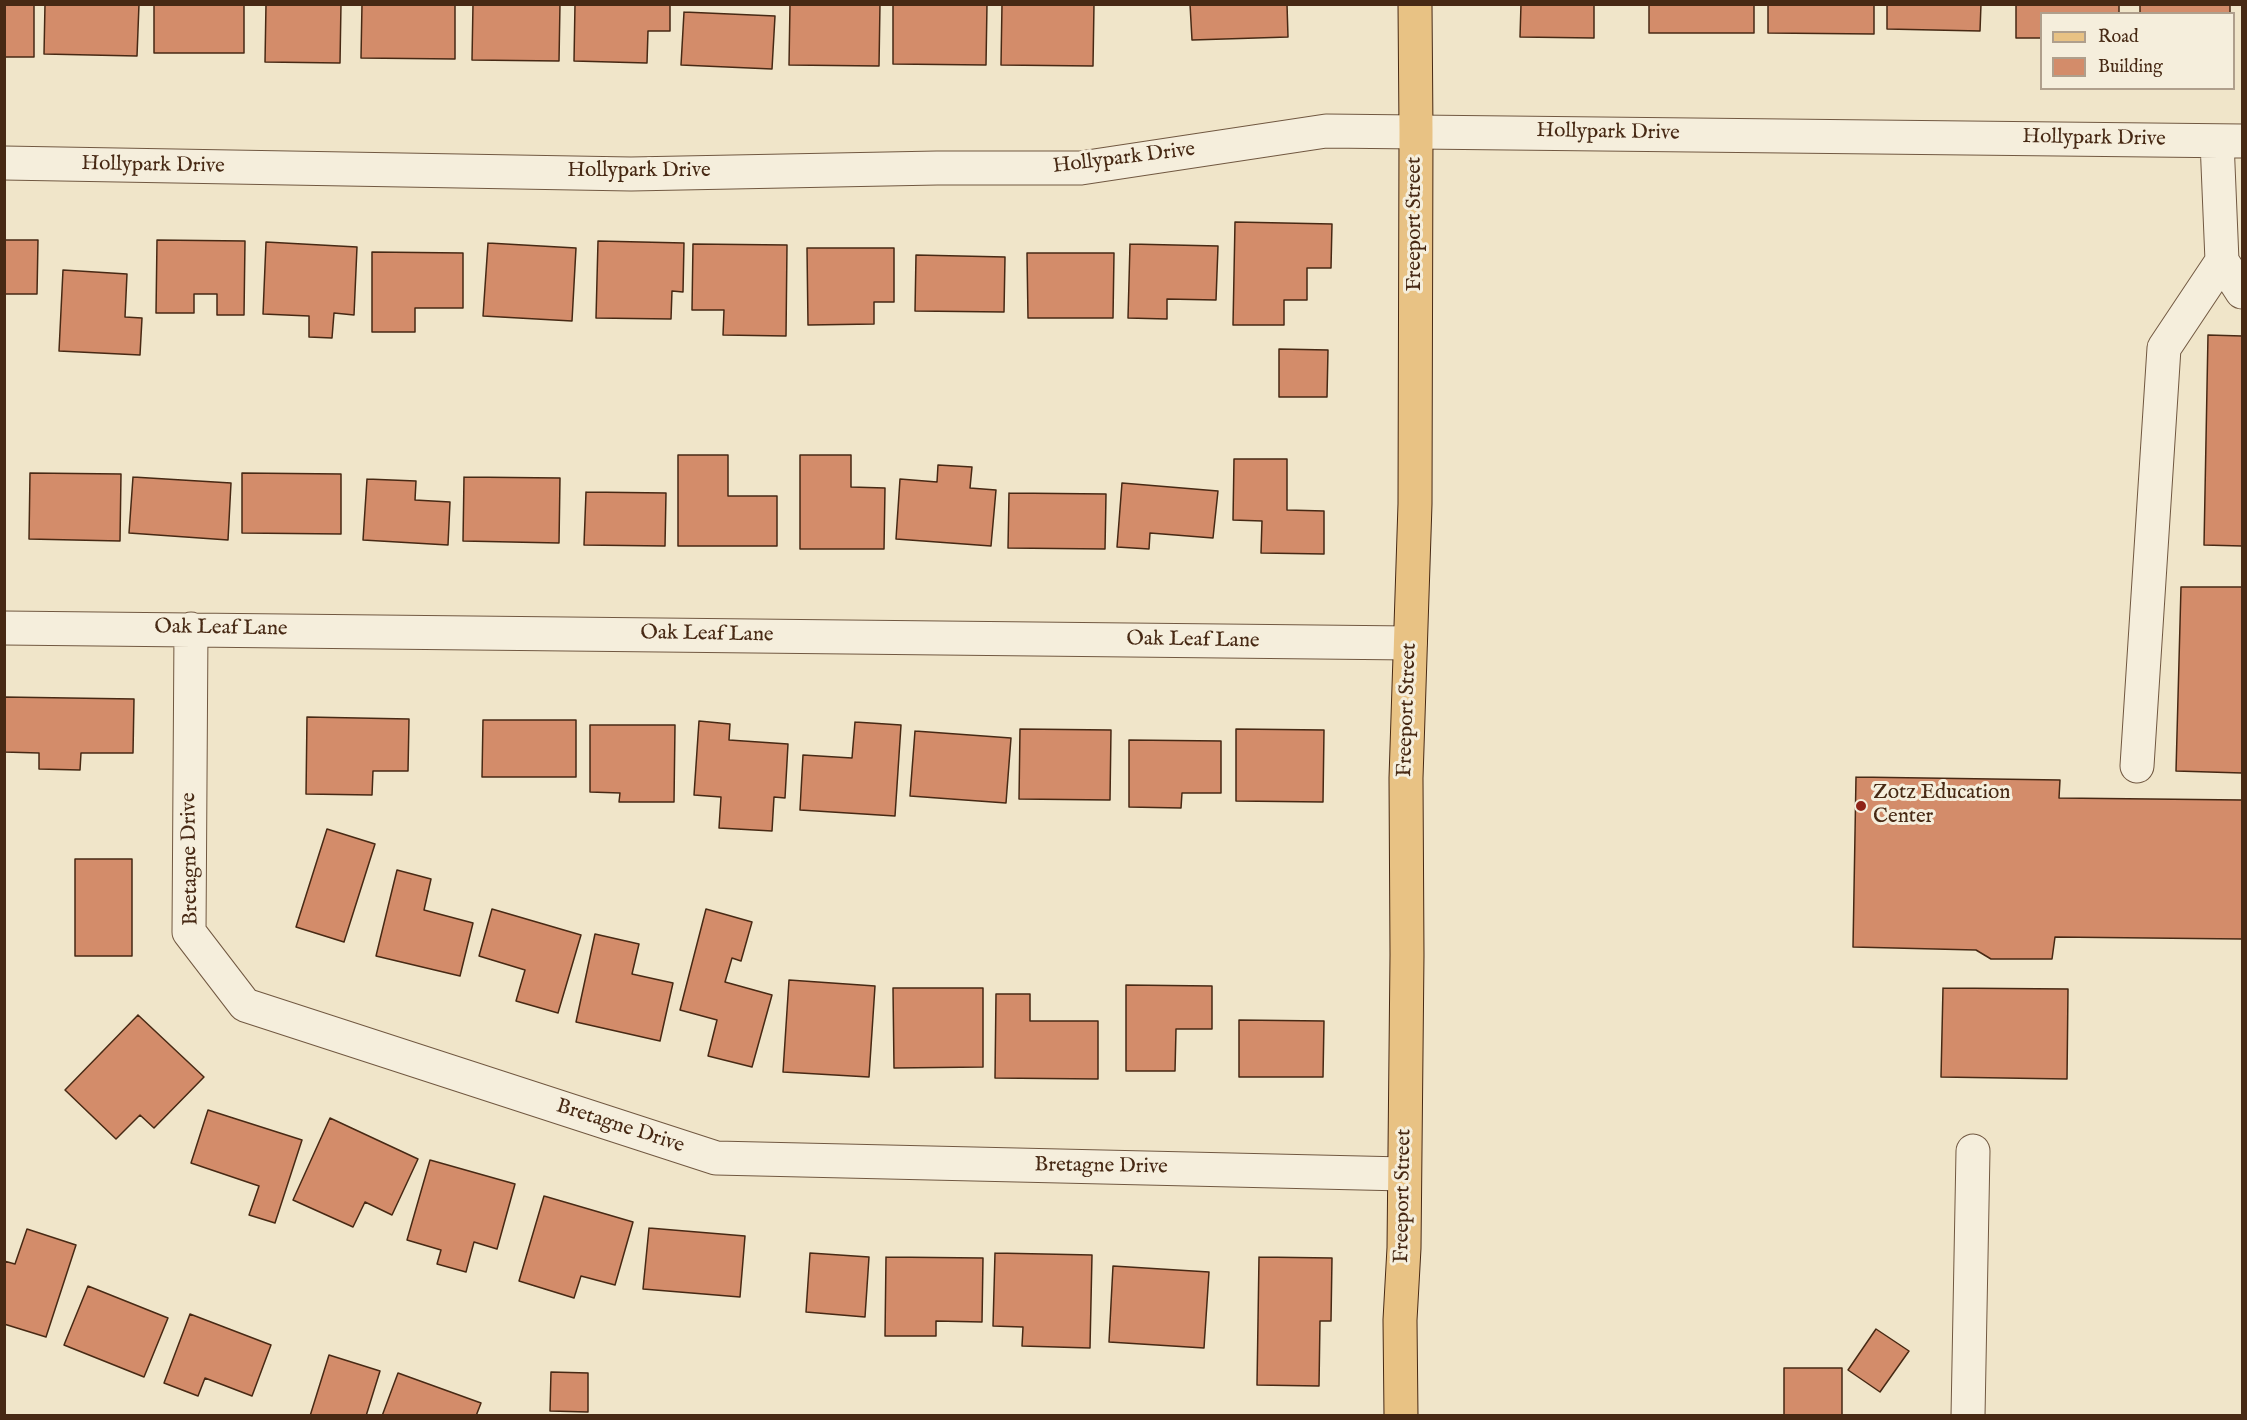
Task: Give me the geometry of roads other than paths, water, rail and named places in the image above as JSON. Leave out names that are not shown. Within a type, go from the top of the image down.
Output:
[{"type":"main road","name":"Freeport Street","points":[[1401,1416],[1406,778],[1415,504],[1415,4]]},
{"type":"street","name":"Hollypark Drive","points":[[4,163],[631,174],[925,168],[1081,168],[1326,131],[2230,141]]},
{"type":"street","points":[[2137,766],[2164,348],[2222,261],[2230,141]]},
{"type":"street","points":[[2222,261],[2242,292]]},
{"type":"street","name":"Oak Leaf Lane","points":[[4,628],[191,628],[1410,643]]},
{"type":"street","name":"Bretagne Drive","points":[[191,628],[189,932],[245,1005],[716,1158],[1404,1174]]},
{"type":"street","points":[[1968,1416],[1973,1151]]},
{"type":"place","name":"Zotz Education Center","points":[[1861,806]]}]
